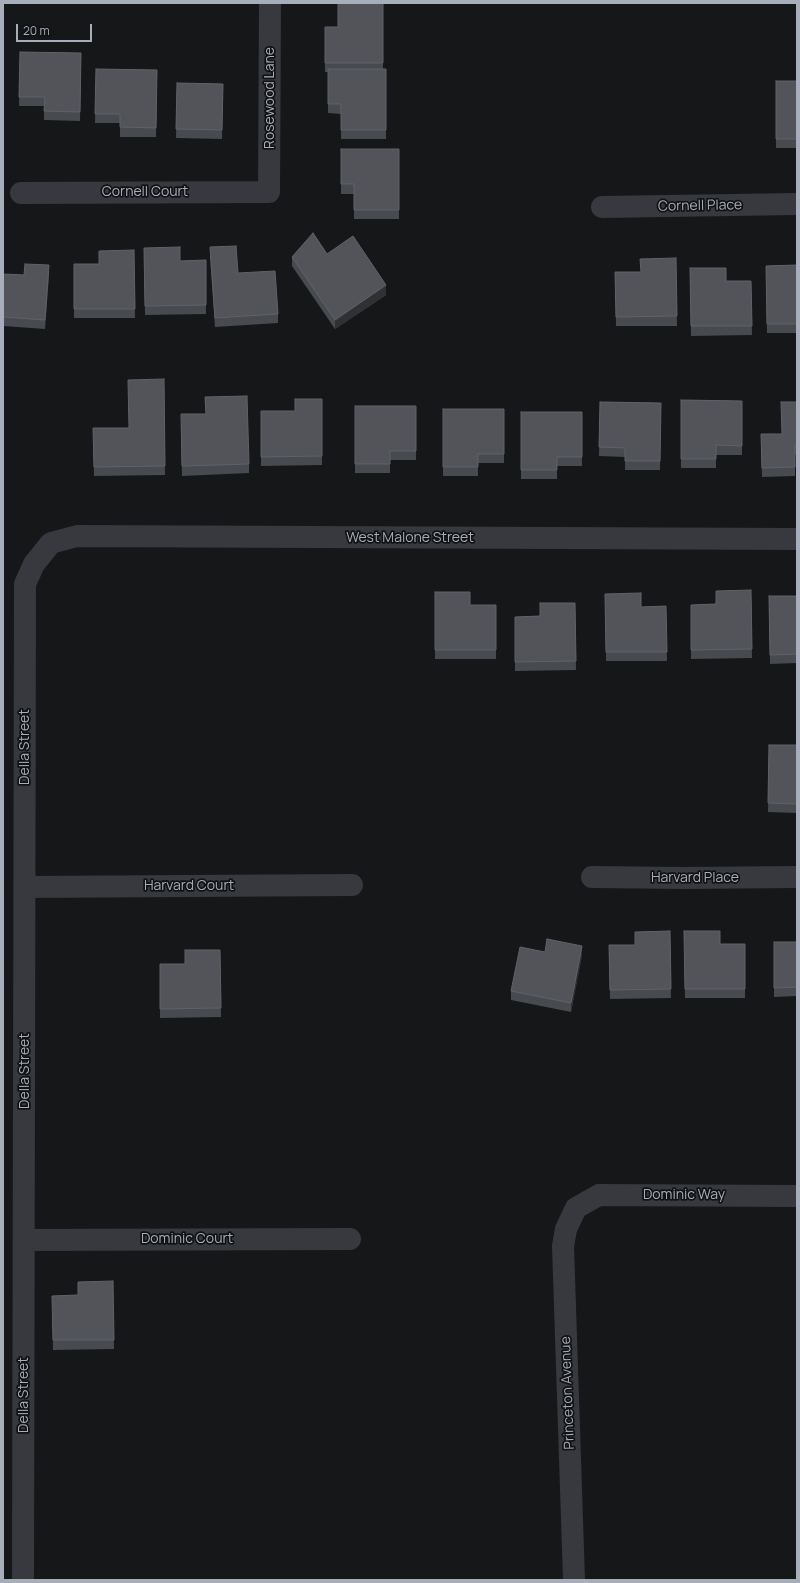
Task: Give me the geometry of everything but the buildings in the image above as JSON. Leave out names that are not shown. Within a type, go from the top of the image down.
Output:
[{"type":"street","name":"Rosewood Lane","points":[[269,192],[270,3]]},
{"type":"street","name":"Cornell Court","points":[[21,193],[269,192]]},
{"type":"street","name":"Cornell Place","points":[[602,207],[797,204]]},
{"type":"street","name":"West Malone Street","points":[[34,564],[51,543],[77,536],[797,539]]},
{"type":"street","name":"Della Street","points":[[23,1580],[25,584],[34,564]]},
{"type":"street","name":"Harvard Place","points":[[592,877],[797,877]]},
{"type":"street","name":"Harvard Court","points":[[25,887],[352,885]]},
{"type":"street","name":"Dominic Way","points":[[576,1208],[599,1194],[797,1196]]},
{"type":"street","name":"Princeton Avenue","points":[[574,1580],[563,1246],[566,1229],[576,1208]]},
{"type":"street","name":"Dominic Court","points":[[24,1240],[350,1238]]}]
